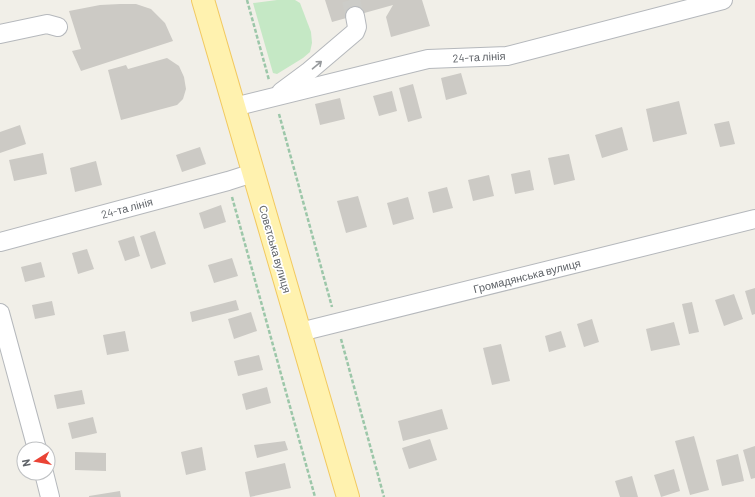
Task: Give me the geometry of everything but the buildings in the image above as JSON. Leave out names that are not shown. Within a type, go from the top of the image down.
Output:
[{"type":"main road","name":"Совєтська вулиця","points":[[206,1],[234,107],[348,497]]},
{"type":"street","name":"24-та лінія","points":[[234,107],[428,59],[507,56],[723,0]]},
{"type":"street","points":[[274,97],[308,72],[355,32],[357,27],[355,16]]},
{"type":"street","points":[[0,34],[47,24],[58,27]]},
{"type":"street","name":"24-та лінія","points":[[0,242],[254,174]]},
{"type":"street","name":"Громадянська вулиця","points":[[300,332],[755,219]]},
{"type":"street","points":[[0,313],[35,441]]},
{"type":"street","points":[[46,481],[50,497]]},
{"type":"path","points":[[247,0],[384,497]]},
{"type":"path","points":[[228,181],[316,497]]},
{"type":"green space","points":[[277,0],[295,0],[300,3],[311,32],[312,43],[310,52],[277,74],[273,73],[253,3]]},
{"type":"tunnel","points":[[351,0],[355,16]]}]
